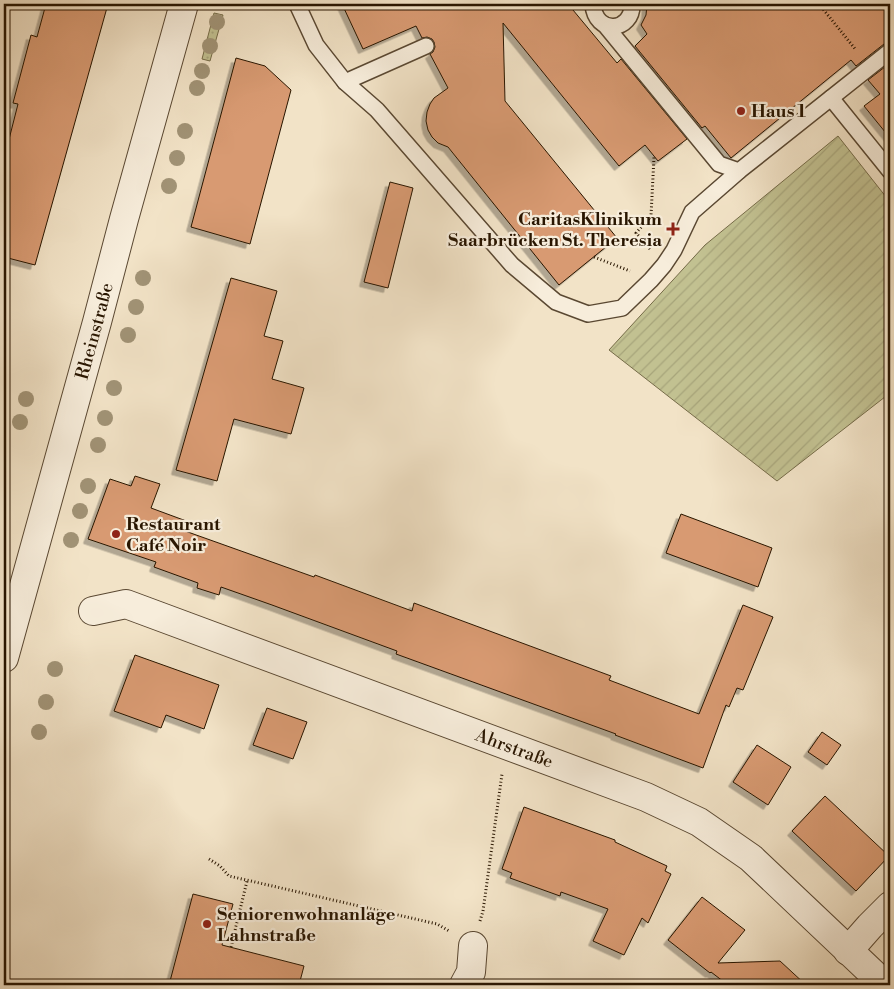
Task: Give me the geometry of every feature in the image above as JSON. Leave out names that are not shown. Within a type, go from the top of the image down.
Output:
[{"type":"street","name":"Rheinstraße","points":[[4,658],[184,4]]},
{"type":"street","name":"Ahrstraße","points":[[93,611],[126,604],[646,797],[699,822],[751,858],[848,951],[877,982]]},
{"type":"street","points":[[848,951],[890,906]]},
{"type":"street","points":[[464,985],[471,972],[473,946]]},
{"type":"lane","points":[[297,4],[316,45],[345,82],[377,110],[512,264],[556,302],[588,314],[622,308],[664,265],[674,250],[692,212],[739,171],[890,51]]},
{"type":"lane","points":[[593,4],[595,16],[599,21],[611,26],[618,26],[628,19],[632,4]]},
{"type":"lane","points":[[623,23],[623,47]]},
{"type":"lane","points":[[605,24],[719,164],[739,171]]},
{"type":"lane","points":[[345,82],[426,46]]},
{"type":"lane","points":[[831,98],[890,171]]},
{"type":"path","points":[[819,4],[870,67]]},
{"type":"path","points":[[654,156],[651,216],[636,233],[664,265]]},
{"type":"path","points":[[594,257],[651,280]]},
{"type":"path","points":[[209,859],[220,866],[229,876],[437,924],[473,946],[483,911],[500,778],[509,746]]},
{"type":"path","points":[[231,947],[247,881]]},
{"type":"shaded area","points":[[214,13],[223,15],[210,61],[202,59]]},
{"type":"shaded area","points":[[838,136],[890,202],[890,393],[777,481],[609,350],[705,245]]},
{"type":"building","points":[[46,4],[108,4],[35,265],[4,257],[4,159],[18,104],[13,103],[31,35],[37,37]]},
{"type":"building","points":[[342,4],[568,4],[617,63],[621,59],[687,139],[658,161],[645,145],[619,166],[503,23],[505,101],[617,238],[559,285],[448,147],[438,143],[428,130],[426,121],[430,104],[434,98],[448,88],[430,54],[435,47],[432,39],[422,38],[416,26],[363,49]]},
{"type":"building","name":"Haus 1","points":[[647,4],[890,4],[890,42],[884,44],[856,66],[851,60],[731,158],[705,126],[702,128],[635,46],[647,34],[641,25],[646,15]]},
{"type":"building","points":[[236,58],[265,66],[291,90],[250,244],[191,227]]},
{"type":"building","points":[[890,63],[890,138],[864,106],[880,94],[868,80]]},
{"type":"building","points":[[390,182],[413,188],[388,288],[364,282]]},
{"type":"building","points":[[231,278],[277,291],[264,336],[283,341],[272,379],[304,388],[291,434],[234,419],[217,481],[176,470]]},
{"type":"building","points":[[135,476],[160,484],[151,508],[189,522],[185,531],[314,577],[315,575],[412,611],[414,603],[611,676],[609,680],[699,714],[743,605],[773,617],[743,690],[737,688],[729,707],[726,705],[703,768],[616,734],[396,654],[397,651],[272,605],[221,587],[219,595],[197,588],[198,583],[154,567],[156,562],[88,539],[110,479],[131,486]]},
{"type":"building","points":[[681,514],[772,548],[758,587],[666,553]]},
{"type":"building","points":[[135,655],[219,685],[204,729],[166,715],[161,728],[114,711]]},
{"type":"building","points":[[267,708],[307,722],[293,759],[253,745]]},
{"type":"building","points":[[822,732],[841,745],[827,765],[808,752]]},
{"type":"building","points":[[757,745],[791,767],[768,805],[733,782]]},
{"type":"building","points":[[825,796],[889,856],[856,891],[792,831]]},
{"type":"building","points":[[524,807],[615,840],[615,842],[667,866],[665,871],[671,874],[648,923],[642,918],[624,955],[593,941],[608,909],[561,892],[560,896],[510,878],[512,873],[502,869]]},
{"type":"building","name":"Seniorenwohnanlage Lahnstraße","points":[[193,894],[233,904],[222,945],[304,966],[299,985],[169,985]]},
{"type":"building","points":[[702,897],[745,930],[718,963],[780,961],[806,985],[728,985],[668,940]]},
{"type":"place","name":"Haus 1","points":[[741,111]]},
{"type":"place","name":"CaritasKlinikum Saarbrücken St. Theresia","points":[[673,229]]},
{"type":"place","name":"Restaurant Café Noir","points":[[116,534]]},
{"type":"place","name":"Seniorenwohnanlage Lahnstraße","points":[[207,924]]}]
